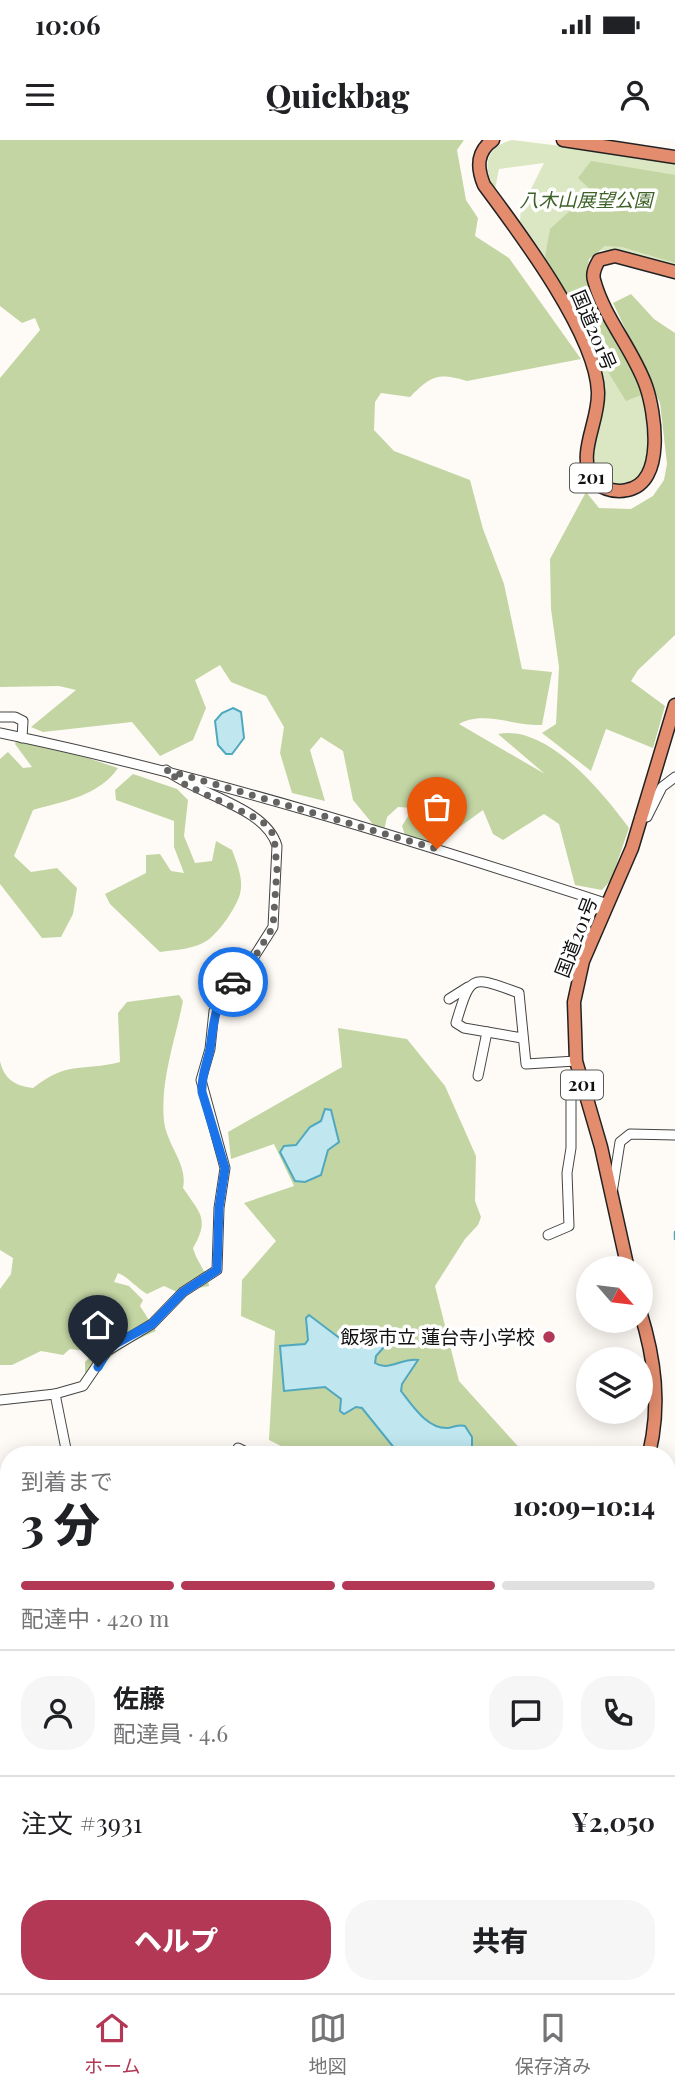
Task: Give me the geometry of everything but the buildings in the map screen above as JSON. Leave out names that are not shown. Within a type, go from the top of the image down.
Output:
[{"type":"highway","name":"国道201号","points":[[493,140],[482,151],[479,173],[484,185],[554,286],[590,361],[598,393],[586,463],[592,481],[608,489],[629,490],[640,486],[652,466],[654,442],[646,385],[600,295],[593,277],[594,268],[606,256],[615,256],[675,272]]},
{"type":"highway","points":[[564,140],[675,157]]},
{"type":"highway","name":"国道201号","points":[[625,1256],[579,1075],[573,1018],[578,980],[627,860],[675,705]]},
{"type":"highway","points":[[645,1334],[657,1388],[656,1423],[651,1446]]},
{"type":"street","points":[[0,717],[15,717],[23,721],[22,738]]},
{"type":"street","points":[[0,733],[166,770],[370,829],[608,904]]},
{"type":"street","points":[[0,1400],[55,1394],[83,1385],[107,1351],[152,1324],[183,1292],[217,1270],[219,1208],[225,1168],[202,1092],[201,1080],[210,1049],[214,1012],[225,991],[253,960],[273,927],[277,846],[274,835],[262,821],[184,784],[166,770]]},
{"type":"street","points":[[640,817],[647,817],[662,787],[675,777]]},
{"type":"street","points":[[449,999],[481,979],[519,993],[526,1064],[576,1061]]},
{"type":"street","points":[[470,986],[456,1023],[522,1038]]},
{"type":"street","points":[[478,1076],[487,1032]]},
{"type":"street","points":[[548,1235],[569,1226],[567,1173],[571,1147],[571,1099],[579,1075]]},
{"type":"street","points":[[611,1194],[620,1142],[624,1137],[630,1134],[675,1135]]},
{"type":"street","points":[[55,1394],[66,1446]]},
{"type":"green space","points":[[0,140],[464,140],[457,150],[466,200],[478,218],[475,236],[509,258],[581,359],[467,381],[448,377],[435,378],[410,397],[381,393],[375,402],[374,430],[394,451],[470,480],[483,529],[504,584],[522,669],[552,672],[542,725],[489,718],[478,718],[459,724],[545,774],[498,734],[517,734],[536,740],[555,750],[572,764],[605,797],[629,828],[611,880],[602,890],[575,885],[559,824],[544,814],[503,840],[493,834],[483,810],[436,844],[407,841],[402,826],[413,808],[398,807],[387,817],[384,831],[376,828],[353,800],[343,751],[321,737],[310,750],[325,801],[292,793],[280,753],[284,727],[266,696],[231,682],[220,665],[195,680],[206,708],[193,740],[160,756],[132,722],[43,732],[31,727],[76,690],[59,686],[0,687],[0,378],[40,330],[35,318],[22,323],[0,306]]},
{"type":"green space","name":"八木山展望公園","points":[[512,140],[675,160],[675,268],[633,255],[602,250],[590,257],[583,276],[645,402],[650,446],[646,475],[621,487],[599,480],[592,471],[595,433],[590,344],[555,271],[520,221],[521,209],[544,163],[499,169],[495,189],[488,173],[491,153],[503,143]]},
{"type":"green space","points":[[591,161],[675,175],[675,263],[622,247],[605,246],[589,259],[586,277],[644,394],[626,401],[545,257],[550,229],[592,191],[578,178]]},
{"type":"green space","points":[[631,294],[654,319],[675,333],[675,635],[638,670],[631,681],[665,706],[653,748],[606,729],[591,771],[542,733],[556,724],[559,667],[551,609],[550,559],[586,492],[599,508],[631,509],[653,496],[664,480],[667,464],[660,403],[613,303]]},
{"type":"green space","points":[[18,735],[118,768],[91,791],[33,810],[14,856],[31,872],[57,868],[77,888],[73,914],[61,937],[42,938],[0,884],[0,759],[8,752],[23,768],[32,767],[15,744]]},
{"type":"green space","points":[[133,774],[177,789],[188,800],[184,836],[195,863],[212,861],[216,841],[232,850],[234,855],[241,883],[238,900],[218,931],[197,945],[160,952],[110,904],[105,894],[146,873],[146,855],[160,854],[171,871],[184,873],[174,847],[174,821],[116,800],[115,790]]},
{"type":"green space","points":[[179,995],[183,1001],[166,1076],[164,1121],[183,1171],[183,1188],[201,1216],[201,1230],[193,1248],[209,1286],[177,1292],[164,1286],[147,1294],[118,1273],[114,1282],[129,1286],[143,1300],[140,1306],[156,1331],[119,1350],[105,1363],[93,1381],[85,1376],[85,1362],[95,1352],[70,1349],[63,1355],[41,1351],[12,1365],[0,1365],[0,1289],[11,1274],[13,1258],[0,1250],[0,1061],[4,1073],[11,1080],[33,1088],[45,1079],[66,1070],[120,1062],[118,1013],[127,1002]]},
{"type":"green space","points":[[338,1028],[407,1039],[445,1086],[476,1156],[475,1201],[481,1217],[435,1286],[459,1381],[518,1446],[281,1446],[269,1440],[275,1331],[241,1316],[242,1280],[276,1241],[244,1203],[294,1186],[274,1144],[231,1159],[228,1132],[342,1067]]},
{"type":"water","points":[[233,708],[241,712],[244,738],[232,754],[226,754],[218,745],[215,721],[222,713]]},
{"type":"water","points":[[325,1109],[331,1110],[339,1142],[328,1150],[321,1175],[305,1182],[295,1181],[280,1152],[284,1146],[296,1145],[310,1127],[321,1121]]},
{"type":"water","points":[[309,1315],[346,1343],[389,1334],[394,1336],[376,1356],[375,1363],[386,1366],[418,1360],[402,1384],[401,1391],[433,1425],[448,1428],[465,1426],[472,1437],[472,1446],[393,1446],[362,1408],[356,1407],[344,1414],[340,1411],[341,1399],[325,1387],[284,1391],[280,1346],[305,1344],[308,1340],[306,1318]]},
{"type":"waterway","points":[[675,1232],[675,1239]]},
{"type":"way so far","points":[[233,982],[253,960],[273,927],[277,869],[274,835],[262,821],[184,784],[166,770],[437,849]]},
{"type":"place","name":"飯塚市立 蓮台寺小学校","points":[[549,1337]]},
{"type":"route","points":[[98,1367],[107,1351],[152,1324],[164,1315],[183,1292],[217,1270],[219,1208],[225,1168],[210,1111],[202,1092],[201,1080],[210,1049],[214,1012],[233,982]]}]
